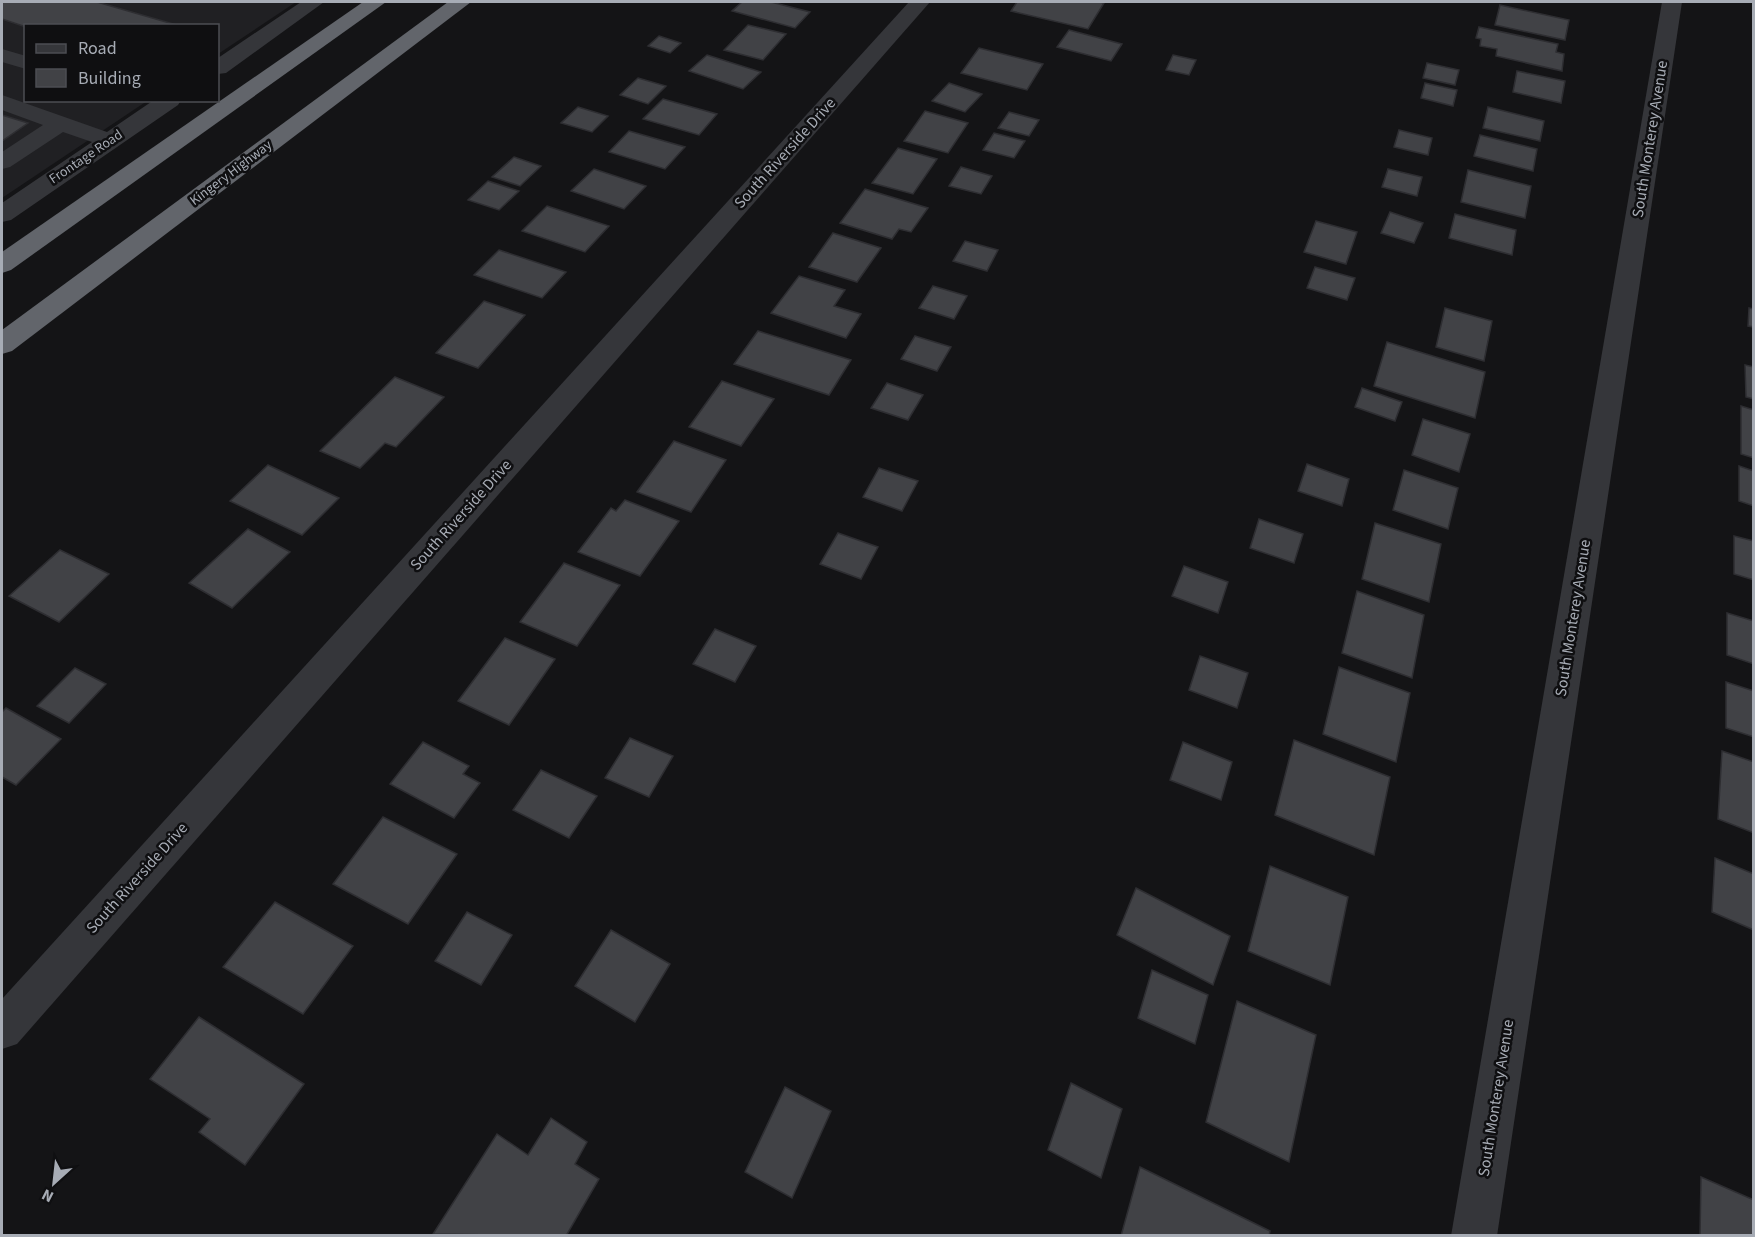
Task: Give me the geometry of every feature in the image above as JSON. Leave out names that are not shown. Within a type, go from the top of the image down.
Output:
[{"type":"highway","points":[[2,264],[376,2]]},
{"type":"highway","name":"Kingery Highway","points":[[2,344],[461,2]]},
{"type":"street","points":[[219,67],[314,2]]},
{"type":"street","name":"South Riverside Drive","points":[[2,1029],[920,2]]},
{"type":"street","name":"South Monterey Avenue","points":[[1474,1236],[1672,2]]},
{"type":"street","points":[[2,55],[24,62]]},
{"type":"street","points":[[2,102],[111,141]]},
{"type":"street","name":"Frontage Road","points":[[8,204],[111,141],[159,102]]},
{"type":"street","points":[[2,162],[61,123]]},
{"type":"shaded area","points":[[2,2],[296,2],[219,53],[219,24],[24,24],[24,102],[146,102],[2,198]]},
{"type":"building","points":[[2,2],[97,2],[173,24],[24,24],[24,26],[2,19]]},
{"type":"building","points":[[742,2],[771,2],[810,12],[795,28],[732,11]]},
{"type":"building","points":[[1017,2],[1104,3],[1088,29],[1011,11]]},
{"type":"building","points":[[1500,5],[1569,20],[1565,40],[1495,25]]},
{"type":"building","points":[[748,25],[786,34],[763,60],[724,50]]},
{"type":"building","points":[[1479,27],[1558,44],[1556,52],[1564,54],[1562,71],[1496,56],[1497,49],[1480,46],[1481,39],[1476,38]]},
{"type":"building","points":[[1069,30],[1122,44],[1111,61],[1057,47]]},
{"type":"building","points":[[659,36],[681,43],[670,53],[648,46]]},
{"type":"building","points":[[979,48],[1043,64],[1027,90],[961,73]]},
{"type":"building","points":[[707,55],[761,72],[743,89],[689,71]]},
{"type":"building","points":[[1173,55],[1196,60],[1189,75],[1166,70]]},
{"type":"building","points":[[1427,63],[1459,70],[1455,85],[1423,78]]},
{"type":"building","points":[[1517,71],[1565,81],[1561,103],[1513,92]]},
{"type":"building","points":[[638,78],[666,86],[648,104],[620,95]]},
{"type":"building","points":[[949,83],[982,94],[965,112],[932,101]]},
{"type":"building","points":[[1425,83],[1457,90],[1453,106],[1421,98]]},
{"type":"building","points":[[663,99],[717,114],[699,135],[643,119]]},
{"type":"building","points":[[578,107],[608,116],[592,132],[561,123]]},
{"type":"building","points":[[1488,107],[1544,121],[1540,141],[1483,128]]},
{"type":"building","points":[[925,111],[968,123],[948,153],[904,141]]},
{"type":"building","points":[[1009,112],[1039,120],[1029,136],[998,128]]},
{"type":"building","points":[[2,115],[28,123],[2,141]]},
{"type":"building","points":[[1399,130],[1432,138],[1428,155],[1394,147]]},
{"type":"building","points":[[629,131],[685,147],[665,169],[609,152]]},
{"type":"building","points":[[994,133],[1025,141],[1014,158],[983,150]]},
{"type":"building","points":[[1480,135],[1537,149],[1533,171],[1474,156]]},
{"type":"building","points":[[898,148],[937,159],[913,194],[872,183]]},
{"type":"building","points":[[514,157],[541,166],[520,186],[492,177]]},
{"type":"building","points":[[961,167],[992,176],[981,194],[949,186]]},
{"type":"building","points":[[594,169],[646,186],[624,209],[571,191]]},
{"type":"building","points":[[1388,169],[1422,177],[1417,196],[1382,187]]},
{"type":"building","points":[[1468,170],[1531,186],[1525,218],[1461,202]]},
{"type":"building","points":[[488,181],[519,191],[499,210],[468,200]]},
{"type":"building","points":[[865,189],[928,208],[911,232],[899,229],[892,239],[840,223]]},
{"type":"building","points":[[547,206],[609,226],[585,252],[522,231]]},
{"type":"building","points":[[1390,212],[1423,223],[1414,243],[1381,233]]},
{"type":"building","points":[[1455,214],[1516,230],[1512,255],[1449,238]]},
{"type":"building","points":[[1316,221],[1357,232],[1346,264],[1304,252]]},
{"type":"building","points":[[833,233],[881,248],[857,282],[809,267]]},
{"type":"building","points":[[965,241],[998,250],[987,271],[953,261]]},
{"type":"building","points":[[499,250],[566,272],[542,298],[474,275]]},
{"type":"building","points":[[1315,267],[1355,278],[1347,300],[1307,288]]},
{"type":"building","points":[[799,276],[845,290],[834,306],[861,314],[846,338],[771,313]]},
{"type":"building","points":[[933,286],[967,296],[954,319],[919,308]]},
{"type":"building","points":[[484,301],[525,315],[478,368],[436,353]]},
{"type":"building","points":[[1445,308],[1492,321],[1484,361],[1436,347]]},
{"type":"building","points":[[1749,308],[1754,309],[1754,327],[1748,326]]},
{"type":"building","points":[[758,331],[851,360],[829,395],[734,364]]},
{"type":"building","points":[[915,336],[951,347],[937,371],[901,359]]},
{"type":"building","points":[[1387,342],[1485,372],[1475,418],[1374,386]]},
{"type":"building","points":[[1745,365],[1754,367],[1754,399],[1746,397]]},
{"type":"building","points":[[395,377],[444,397],[396,447],[385,443],[360,468],[320,451]]},
{"type":"building","points":[[722,381],[774,399],[741,446],[689,427]]},
{"type":"building","points":[[887,383],[923,395],[908,420],[871,408]]},
{"type":"building","points":[[1362,388],[1402,402],[1395,421],[1355,407]]},
{"type":"building","points":[[1741,406],[1754,410],[1754,458],[1741,454]]},
{"type":"building","points":[[1423,419],[1470,434],[1459,472],[1412,455]]},
{"type":"building","points":[[674,441],[726,460],[691,512],[637,492]]},
{"type":"building","points":[[1307,464],[1349,479],[1342,506],[1298,491]]},
{"type":"building","points":[[268,465],[339,498],[302,535],[230,501]]},
{"type":"building","points":[[1739,466],[1754,471],[1754,506],[1739,501]]},
{"type":"building","points":[[879,468],[918,481],[902,511],[863,497]]},
{"type":"building","points":[[1404,470],[1458,488],[1448,529],[1393,510]]},
{"type":"building","points":[[625,500],[679,521],[640,576],[578,552],[611,508],[616,511]]},
{"type":"building","points":[[1259,519],[1303,534],[1294,563],[1250,548]]},
{"type":"building","points":[[1375,523],[1441,544],[1429,602],[1362,579]]},
{"type":"building","points":[[248,529],[290,552],[232,608],[189,583]]},
{"type":"building","points":[[838,533],[878,547],[861,579],[820,564]]},
{"type":"building","points":[[1734,536],[1754,541],[1754,580],[1734,574]]},
{"type":"building","points":[[60,550],[109,574],[59,622],[9,596]]},
{"type":"building","points":[[564,563],[620,585],[577,646],[520,622]]},
{"type":"building","points":[[1184,566],[1228,582],[1218,613],[1172,596]]},
{"type":"building","points":[[1357,591],[1424,615],[1412,678],[1342,653]]},
{"type":"building","points":[[1727,613],[1754,621],[1754,664],[1727,655]]},
{"type":"building","points":[[715,629],[756,646],[735,682],[693,664]]},
{"type":"building","points":[[505,638],[555,659],[509,725],[458,701]]},
{"type":"building","points":[[1200,656],[1248,673],[1237,708],[1189,690]]},
{"type":"building","points":[[1339,667],[1410,693],[1396,762],[1323,734]]},
{"type":"building","points":[[75,668],[106,684],[69,723],[37,706]]},
{"type":"building","points":[[1726,682],[1754,691],[1754,737],[1726,728]]},
{"type":"building","points":[[6,708],[61,739],[16,785],[2,777],[2,712]]},
{"type":"building","points":[[630,738],[673,756],[649,797],[605,778]]},
{"type":"building","points":[[1294,740],[1390,777],[1374,855],[1275,815]]},
{"type":"building","points":[[423,742],[469,766],[463,774],[480,783],[454,818],[390,784]]},
{"type":"building","points":[[1183,742],[1232,762],[1221,800],[1170,780]]},
{"type":"building","points":[[1722,751],[1754,762],[1754,833],[1718,819]]},
{"type":"building","points":[[541,770],[597,796],[569,838],[513,810]]},
{"type":"building","points":[[383,817],[457,854],[408,924],[333,884]]},
{"type":"building","points":[[1715,858],[1754,874],[1754,930],[1712,912]]},
{"type":"building","points":[[1270,866],[1348,897],[1330,985],[1248,951]]},
{"type":"building","points":[[1136,888],[1230,936],[1213,985],[1117,935]]},
{"type":"building","points":[[275,902],[353,946],[303,1014],[223,967]]},
{"type":"building","points":[[467,912],[512,935],[481,985],[435,961]]},
{"type":"building","points":[[611,930],[670,964],[635,1022],[575,986]]},
{"type":"building","points":[[1152,970],[1208,995],[1195,1044],[1138,1018]]},
{"type":"building","points":[[1237,1001],[1316,1035],[1289,1162],[1206,1122]]},
{"type":"building","points":[[199,1017],[304,1084],[245,1165],[199,1132],[210,1119],[150,1079]]},
{"type":"building","points":[[1071,1083],[1122,1109],[1101,1178],[1048,1150]]},
{"type":"building","points":[[785,1087],[831,1111],[792,1198],[745,1172]]},
{"type":"building","points":[[551,1118],[587,1142],[575,1164],[599,1179],[566,1236],[433,1234],[497,1134],[528,1155]]},
{"type":"building","points":[[1140,1167],[1270,1231],[1269,1236],[1121,1236]]},
{"type":"building","points":[[1701,1177],[1754,1200],[1754,1236],[1700,1236]]}]
